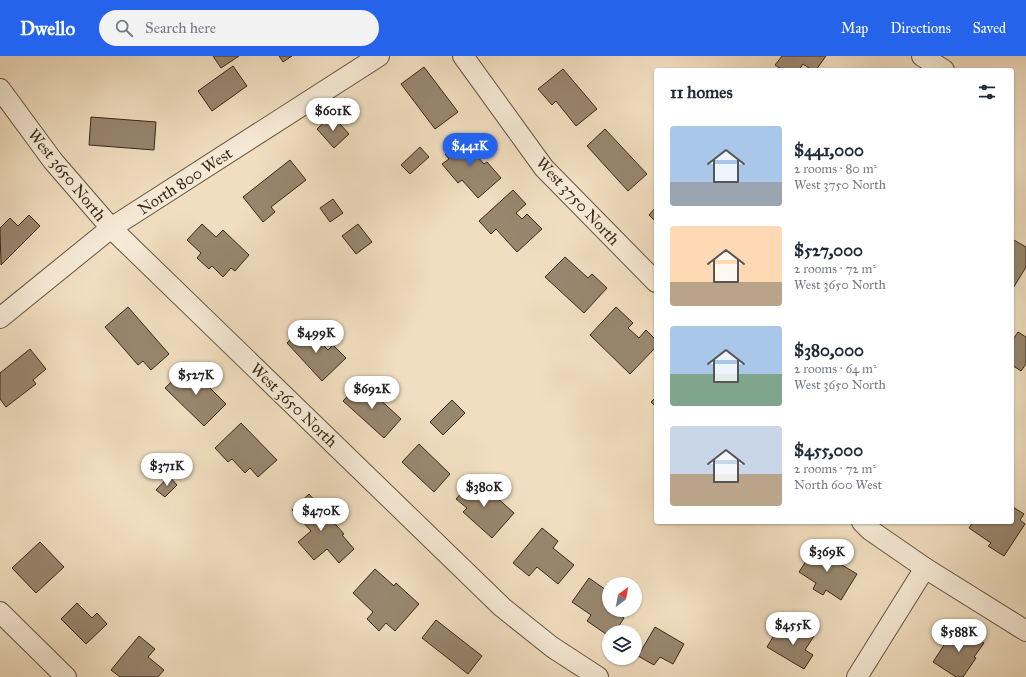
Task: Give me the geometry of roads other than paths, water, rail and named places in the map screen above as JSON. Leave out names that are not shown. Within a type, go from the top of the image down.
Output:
[{"type":"street","name":"North 800 West","points":[[0,318],[111,228],[379,56]]},
{"type":"street","name":"West 3750 North","points":[[463,56],[544,168],[654,280]]},
{"type":"street","points":[[922,56],[941,68]]},
{"type":"street","name":"West 3650 North","points":[[0,89],[53,161],[111,228],[502,607],[552,647],[598,677]]},
{"type":"street","points":[[864,524],[870,530],[925,568],[1026,631]]},
{"type":"street","points":[[857,677],[925,568]]},
{"type":"street","points":[[0,612],[66,677]]}]
